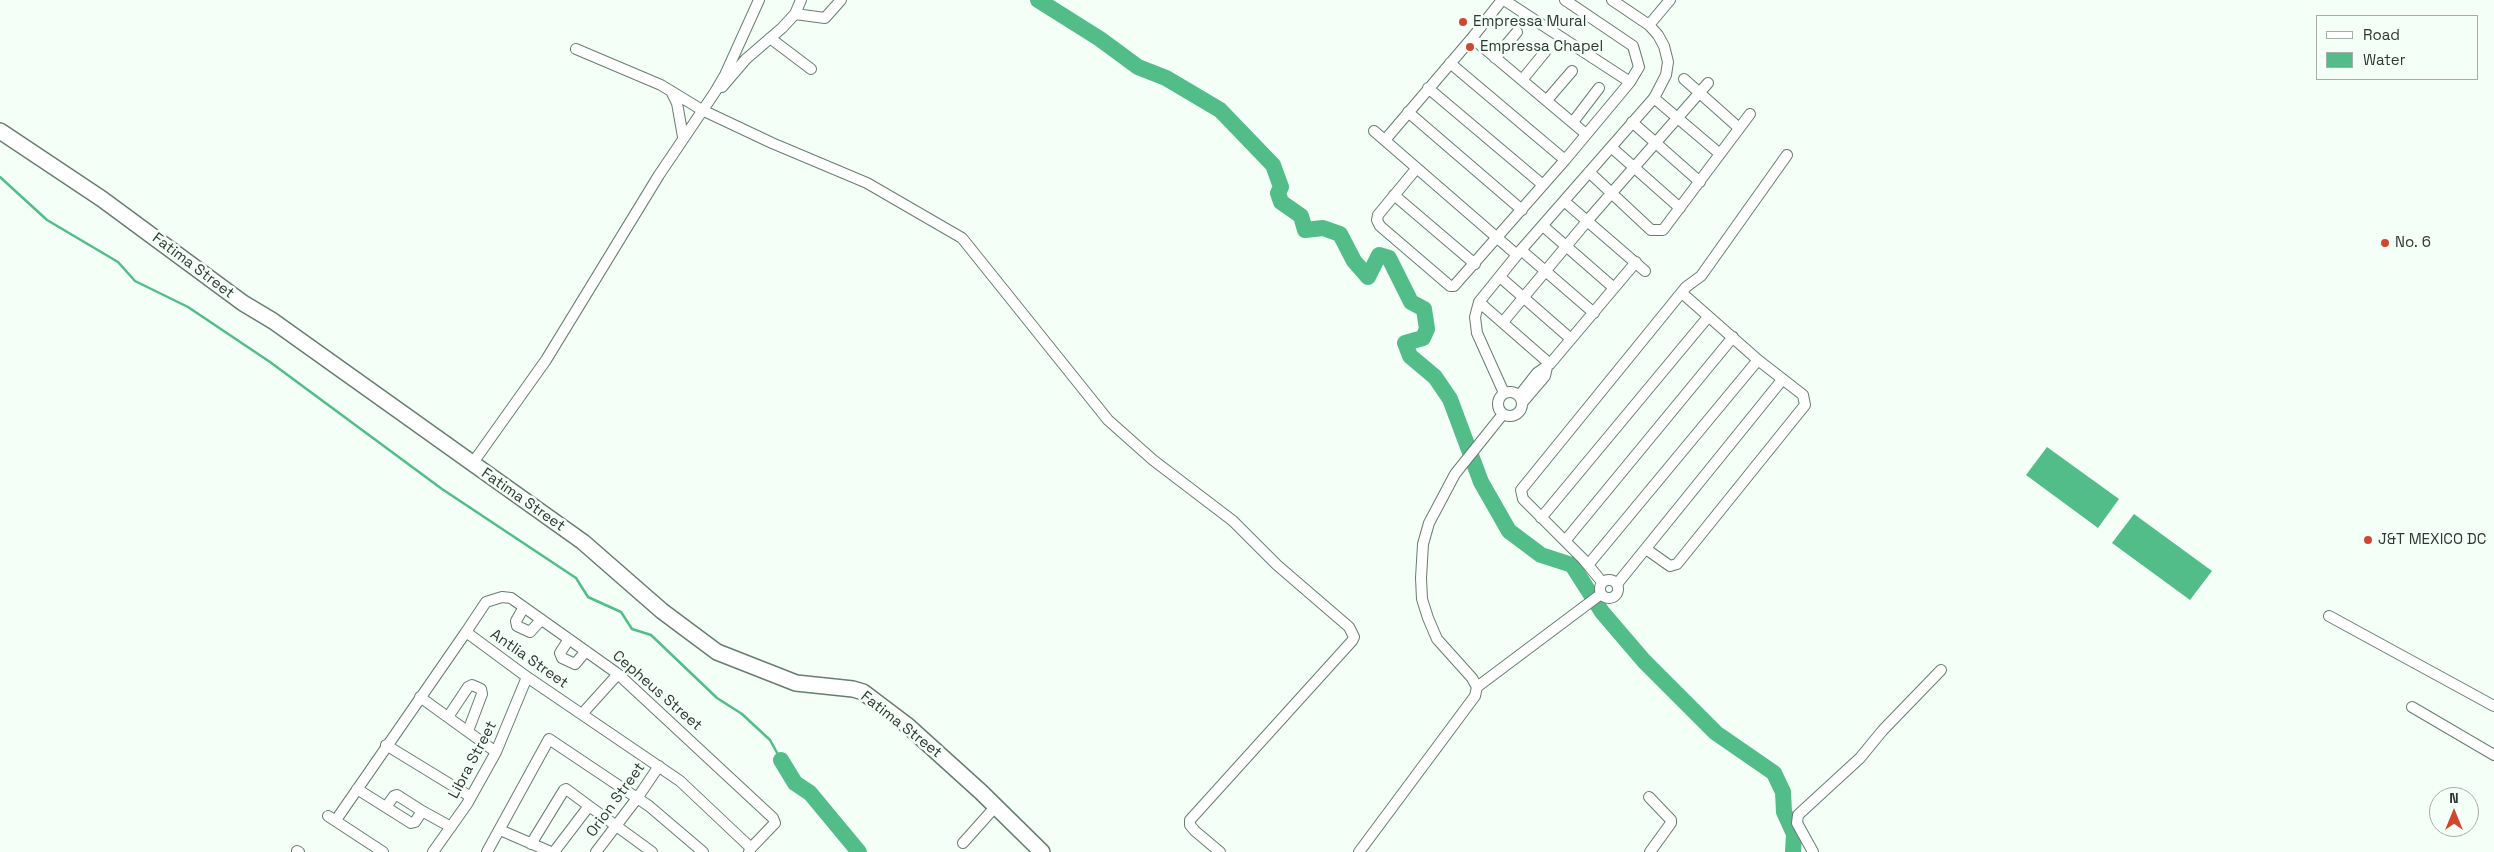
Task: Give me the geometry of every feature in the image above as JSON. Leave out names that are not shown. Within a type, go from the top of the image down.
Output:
[{"type":"street","points":[[472,464],[546,360],[683,137],[715,92],[725,75],[759,0]]},
{"type":"street","points":[[715,92],[727,83],[746,58],[782,28],[794,14],[801,0]]},
{"type":"street","points":[[794,14],[826,18],[841,0]]},
{"type":"street","points":[[1385,140],[1503,0],[1630,82]]},
{"type":"street","points":[[1416,168],[1378,214],[1380,226],[1450,286],[1458,284],[1565,160],[1630,82],[1640,67],[1633,46],[1565,0]]},
{"type":"street","points":[[1649,25],[1670,0]]},
{"type":"street","points":[[1504,393],[1477,333],[1475,317],[1480,302],[1519,253],[1654,98],[1666,75],[1668,62],[1664,46],[1649,25],[1620,2]]},
{"type":"street","points":[[1495,58],[1517,32]]},
{"type":"street","points":[[770,38],[812,69]]},
{"type":"street","points":[[1472,38],[1586,134]]},
{"type":"street","points":[[576,49],[627,69],[671,91],[702,110],[867,183],[962,238],[1108,420],[1160,466],[1233,521],[1277,565],[1352,631],[1352,642],[1190,820],[1190,825],[1195,831],[1220,852]]},
{"type":"street","points":[[1522,80],[1545,52]]},
{"type":"street","points":[[1450,63],[1565,160]]},
{"type":"street","points":[[1547,100],[1572,71]]},
{"type":"street","points":[[1684,79],[1739,128]]},
{"type":"street","points":[[1503,322],[1588,220],[1635,169],[1708,83]]},
{"type":"street","points":[[1428,88],[1543,185]]},
{"type":"street","points":[[1573,122],[1599,88]]},
{"type":"street","points":[[671,91],[677,104],[683,137]]},
{"type":"street","points":[[1654,98],[1720,154]]},
{"type":"street","points":[[1408,112],[1522,210]]},
{"type":"street","points":[[1589,172],[1651,230],[1657,232],[1663,230],[1750,114]]},
{"type":"street","points":[[1632,122],[1700,182]]},
{"type":"street","points":[[1374,131],[1496,238],[1546,272],[1594,313]]},
{"type":"street","name":"Fatima Street","points":[[0,132],[102,199],[243,303],[273,321],[583,542],[662,611],[718,652],[796,683],[852,689],[863,692],[908,726],[996,806],[1042,852]]},
{"type":"street","points":[[1611,147],[1680,208]]},
{"type":"street","points":[[1602,582],[1588,565],[1523,499],[1521,490],[1686,288],[1701,276],[1787,155]]},
{"type":"street","points":[[1394,195],[1475,264]]},
{"type":"street","points":[[1564,201],[1645,271]]},
{"type":"street","points":[[1543,226],[1614,288]]},
{"type":"street","points":[[1503,414],[1514,416],[1520,410],[1520,399],[1546,376],[1549,366],[1636,262]]},
{"type":"street","points":[[1500,277],[1571,339]]},
{"type":"street","points":[[1646,549],[1670,566],[1677,564],[1805,405],[1803,395],[1758,360],[1682,293]]},
{"type":"street","points":[[1480,302],[1549,366]]},
{"type":"street","points":[[1541,518],[1708,316]]},
{"type":"street","points":[[1565,542],[1733,337]]},
{"type":"street","points":[[1588,565],[1758,360]]},
{"type":"street","points":[[1617,584],[1782,380]]},
{"type":"street","points":[[1504,393],[1512,392],[1520,399]]},
{"type":"street","points":[[1503,414],[1498,404],[1504,393]]},
{"type":"street","points":[[1477,687],[1472,678],[1437,639],[1422,599],[1423,544],[1429,523],[1463,462],[1503,414]]},
{"type":"street","points":[[1599,596],[1613,598],[1618,590],[1617,584],[1612,580],[1602,582]]},
{"type":"street","points":[[1359,852],[1475,696],[1477,687],[1599,596],[1602,582]]},
{"type":"street","name":"Cepheus Street","points":[[466,632],[486,602],[492,598],[511,598],[618,674],[775,820],[750,850]]},
{"type":"street","points":[[524,607],[516,621],[517,626],[530,632],[541,620]]},
{"type":"street","points":[[2329,616],[2494,706]]},
{"type":"street","points":[[379,851],[332,818],[357,789],[466,632]]},
{"type":"street","name":"Antlia Street","points":[[466,632],[527,677],[680,781],[750,850]]},
{"type":"street","points":[[569,639],[560,653],[562,658],[575,664],[586,651]]},
{"type":"street","points":[[1813,852],[1797,823],[1798,815],[1860,758],[1883,730],[1941,670]]},
{"type":"street","points":[[582,714],[618,674]]},
{"type":"street","name":"Libra Street","points":[[433,852],[471,797],[496,752],[527,677]]},
{"type":"street","points":[[448,717],[468,687],[472,685],[481,689],[482,694],[468,731]]},
{"type":"street","points":[[420,697],[496,752]]},
{"type":"street","points":[[2412,706],[2494,755]]},
{"type":"street","points":[[487,852],[549,738],[638,798],[703,852]]},
{"type":"street","points":[[386,745],[471,797]]},
{"type":"street","name":"Orion Street","points":[[596,852],[638,798],[659,766]]},
{"type":"street","points":[[357,789],[413,824],[422,811]]},
{"type":"street","points":[[531,844],[566,789],[617,824],[646,850]]},
{"type":"street","points":[[386,808],[394,796],[397,795],[452,827]]},
{"type":"street","points":[[1649,797],[1671,820],[1671,823],[1650,852]]},
{"type":"street","points":[[500,830],[554,852],[589,806]]},
{"type":"street","points":[[963,843],[996,806]]},
{"type":"water","points":[[2047,447],[2119,499],[2098,528],[2026,475]]},
{"type":"water","points":[[2134,514],[2212,571],[2190,600],[2112,543]]},
{"type":"waterway","points":[[1038,0],[1100,39],[1138,67],[1166,78],[1220,110],[1273,165],[1281,187],[1278,193],[1281,202],[1301,216],[1305,230],[1323,228],[1340,234],[1354,261],[1368,277],[1379,255],[1389,258],[1411,302],[1424,309],[1427,329],[1423,338],[1405,343],[1410,356],[1435,377],[1450,399],[1481,482],[1509,531],[1541,555],[1572,565],[1602,612],[1644,661],[1716,733],[1774,773],[1783,792],[1784,812],[1794,834],[1793,852]]},
{"type":"waterway","points":[[0,177],[47,220],[118,262],[135,281],[188,307],[270,362],[442,489],[576,578],[588,597],[621,612],[632,629],[651,635],[717,698],[742,714],[770,740],[781,760]]},
{"type":"waterway","points":[[781,760],[795,783],[810,793],[859,852]]},
{"type":"place","name":"Empressa Mural","points":[[1463,22]]},
{"type":"place","name":"Empressa Chapel","points":[[1470,47]]},
{"type":"place","name":"No. 6","points":[[2385,243]]},
{"type":"place","name":"J&T MEXICO DC","points":[[2368,540]]}]
